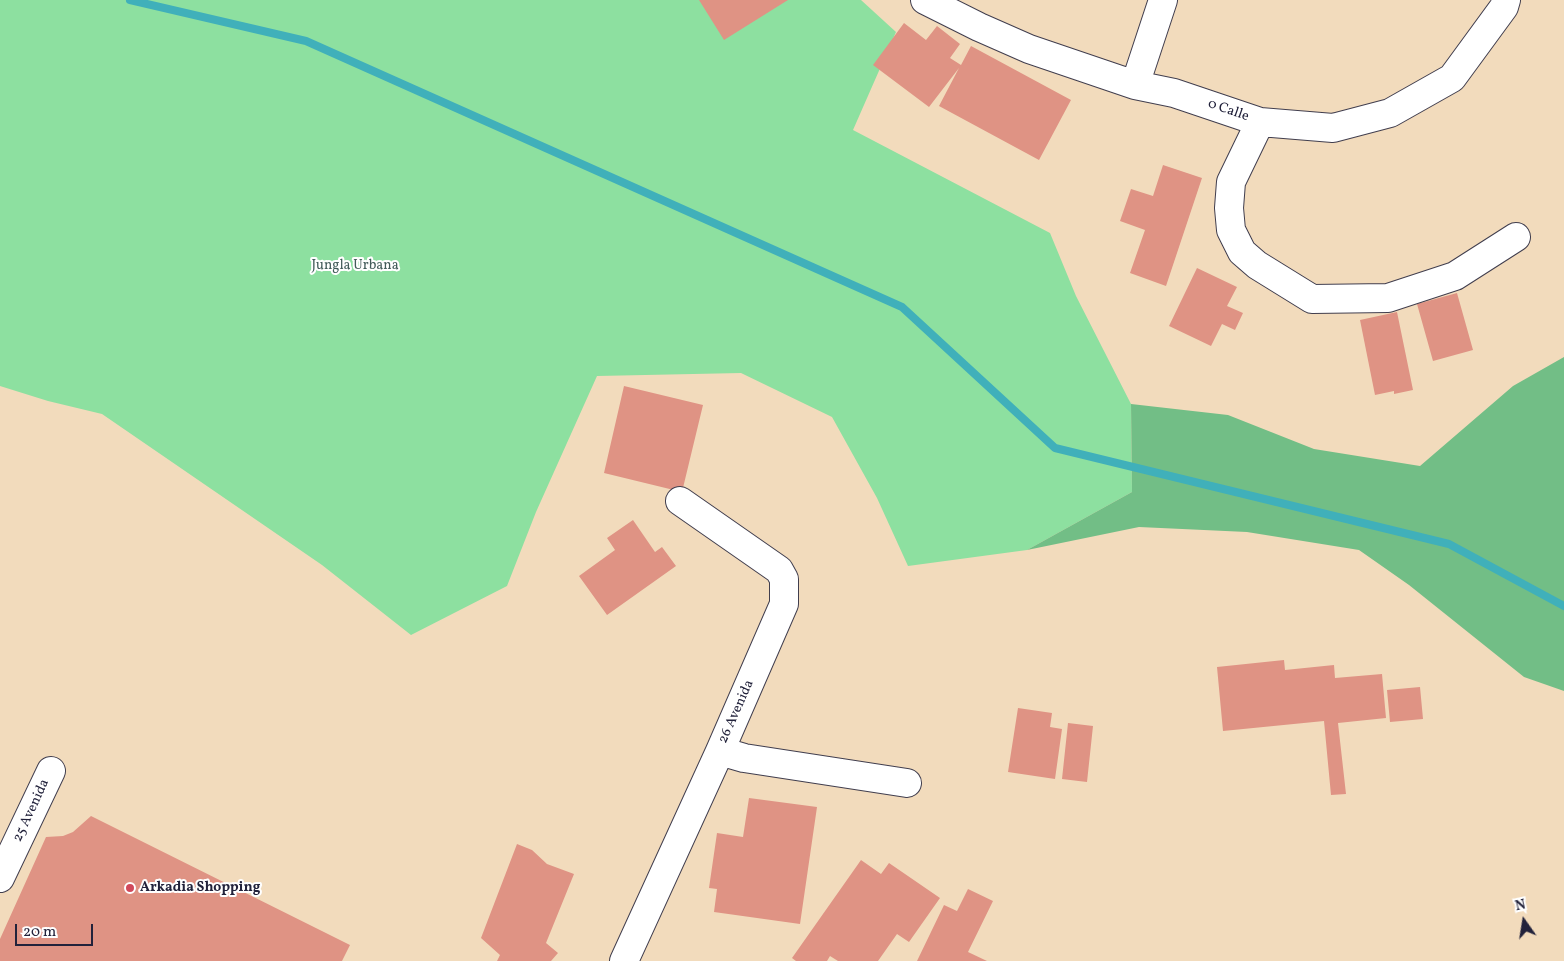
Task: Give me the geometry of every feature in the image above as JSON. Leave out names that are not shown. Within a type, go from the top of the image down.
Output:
[{"type":"street","name":"0 Calle","points":[[925,0],[1029,49],[1135,85],[1174,93],[1260,122],[1333,128],[1390,112],[1452,78],[1505,3]]},
{"type":"street","points":[[1135,85],[1163,0]]},
{"type":"street","points":[[1260,122],[1231,182],[1231,230],[1242,252],[1258,265],[1312,299],[1388,298],[1455,276],[1516,237]]},
{"type":"street","name":"26 Avenida","points":[[624,961],[720,751],[784,604],[784,579],[779,570],[680,502]]},
{"type":"street","points":[[720,751],[744,758],[907,783]]},
{"type":"street","name":"25 Avenida","points":[[0,878],[51,771]]},
{"type":"green space","name":"Jungla Urbana","points":[[0,0],[861,0],[896,32],[853,130],[1050,233],[1076,296],[1131,404],[1132,492],[1027,550],[908,566],[877,498],[832,417],[741,373],[597,376],[536,512],[507,586],[411,635],[322,565],[102,414],[48,401],[0,386]]},
{"type":"green space","points":[[1564,357],[1564,691],[1524,677],[1409,585],[1359,550],[1247,532],[1139,527],[1027,550],[1132,492],[1131,404],[1228,415],[1314,449],[1420,466],[1513,386]]},
{"type":"building","points":[[699,0],[788,0],[724,40]]},
{"type":"building","points":[[904,23],[926,40],[937,26],[960,44],[950,58],[961,65],[971,46],[1071,100],[1039,160],[939,106],[959,68],[929,107],[873,65]]},
{"type":"building","points":[[1163,165],[1202,178],[1166,286],[1130,273],[1145,230],[1120,221],[1131,189],[1153,196]]},
{"type":"building","points":[[1197,268],[1237,287],[1227,306],[1243,313],[1235,330],[1222,324],[1211,346],[1169,326]]},
{"type":"building","points":[[1457,293],[1473,350],[1433,361],[1417,304]]},
{"type":"building","points":[[1397,312],[1413,390],[1375,395],[1360,320]]},
{"type":"building","points":[[624,386],[703,405],[682,492],[604,473]]},
{"type":"building","points":[[633,520],[655,552],[662,547],[676,566],[607,615],[579,576],[615,550],[607,538]]},
{"type":"building","points":[[1284,660],[1285,670],[1334,665],[1335,678],[1382,674],[1386,718],[1338,723],[1346,794],[1331,795],[1324,721],[1223,731],[1217,667]]},
{"type":"building","points":[[1420,687],[1423,719],[1390,722],[1387,690]]},
{"type":"building","points":[[1018,708],[1052,713],[1050,727],[1062,729],[1055,779],[1008,772]]},
{"type":"building","points":[[1068,723],[1093,726],[1087,782],[1062,779]]},
{"type":"building","points":[[749,798],[817,807],[800,924],[714,912],[717,889],[709,888],[717,833],[743,837]]},
{"type":"building","name":"Arkadia Shopping","points":[[91,816],[350,945],[342,961],[0,961],[0,939],[46,837],[63,836],[73,832]]},
{"type":"building","points":[[517,844],[532,850],[547,864],[574,874],[546,943],[558,953],[551,961],[497,961],[500,955],[481,938]]},
{"type":"building","points":[[861,860],[881,874],[889,863],[940,898],[909,942],[897,934],[878,961],[838,961],[830,956],[827,961],[796,961],[792,958]]},
{"type":"building","points":[[968,889],[993,901],[968,952],[987,961],[917,961],[944,905],[957,911]]},
{"type":"waterway","points":[[130,0],[306,41],[902,307],[1055,448],[1449,544],[1564,606]]},
{"type":"place","name":"Arkadia Shopping","points":[[130,888]]}]
